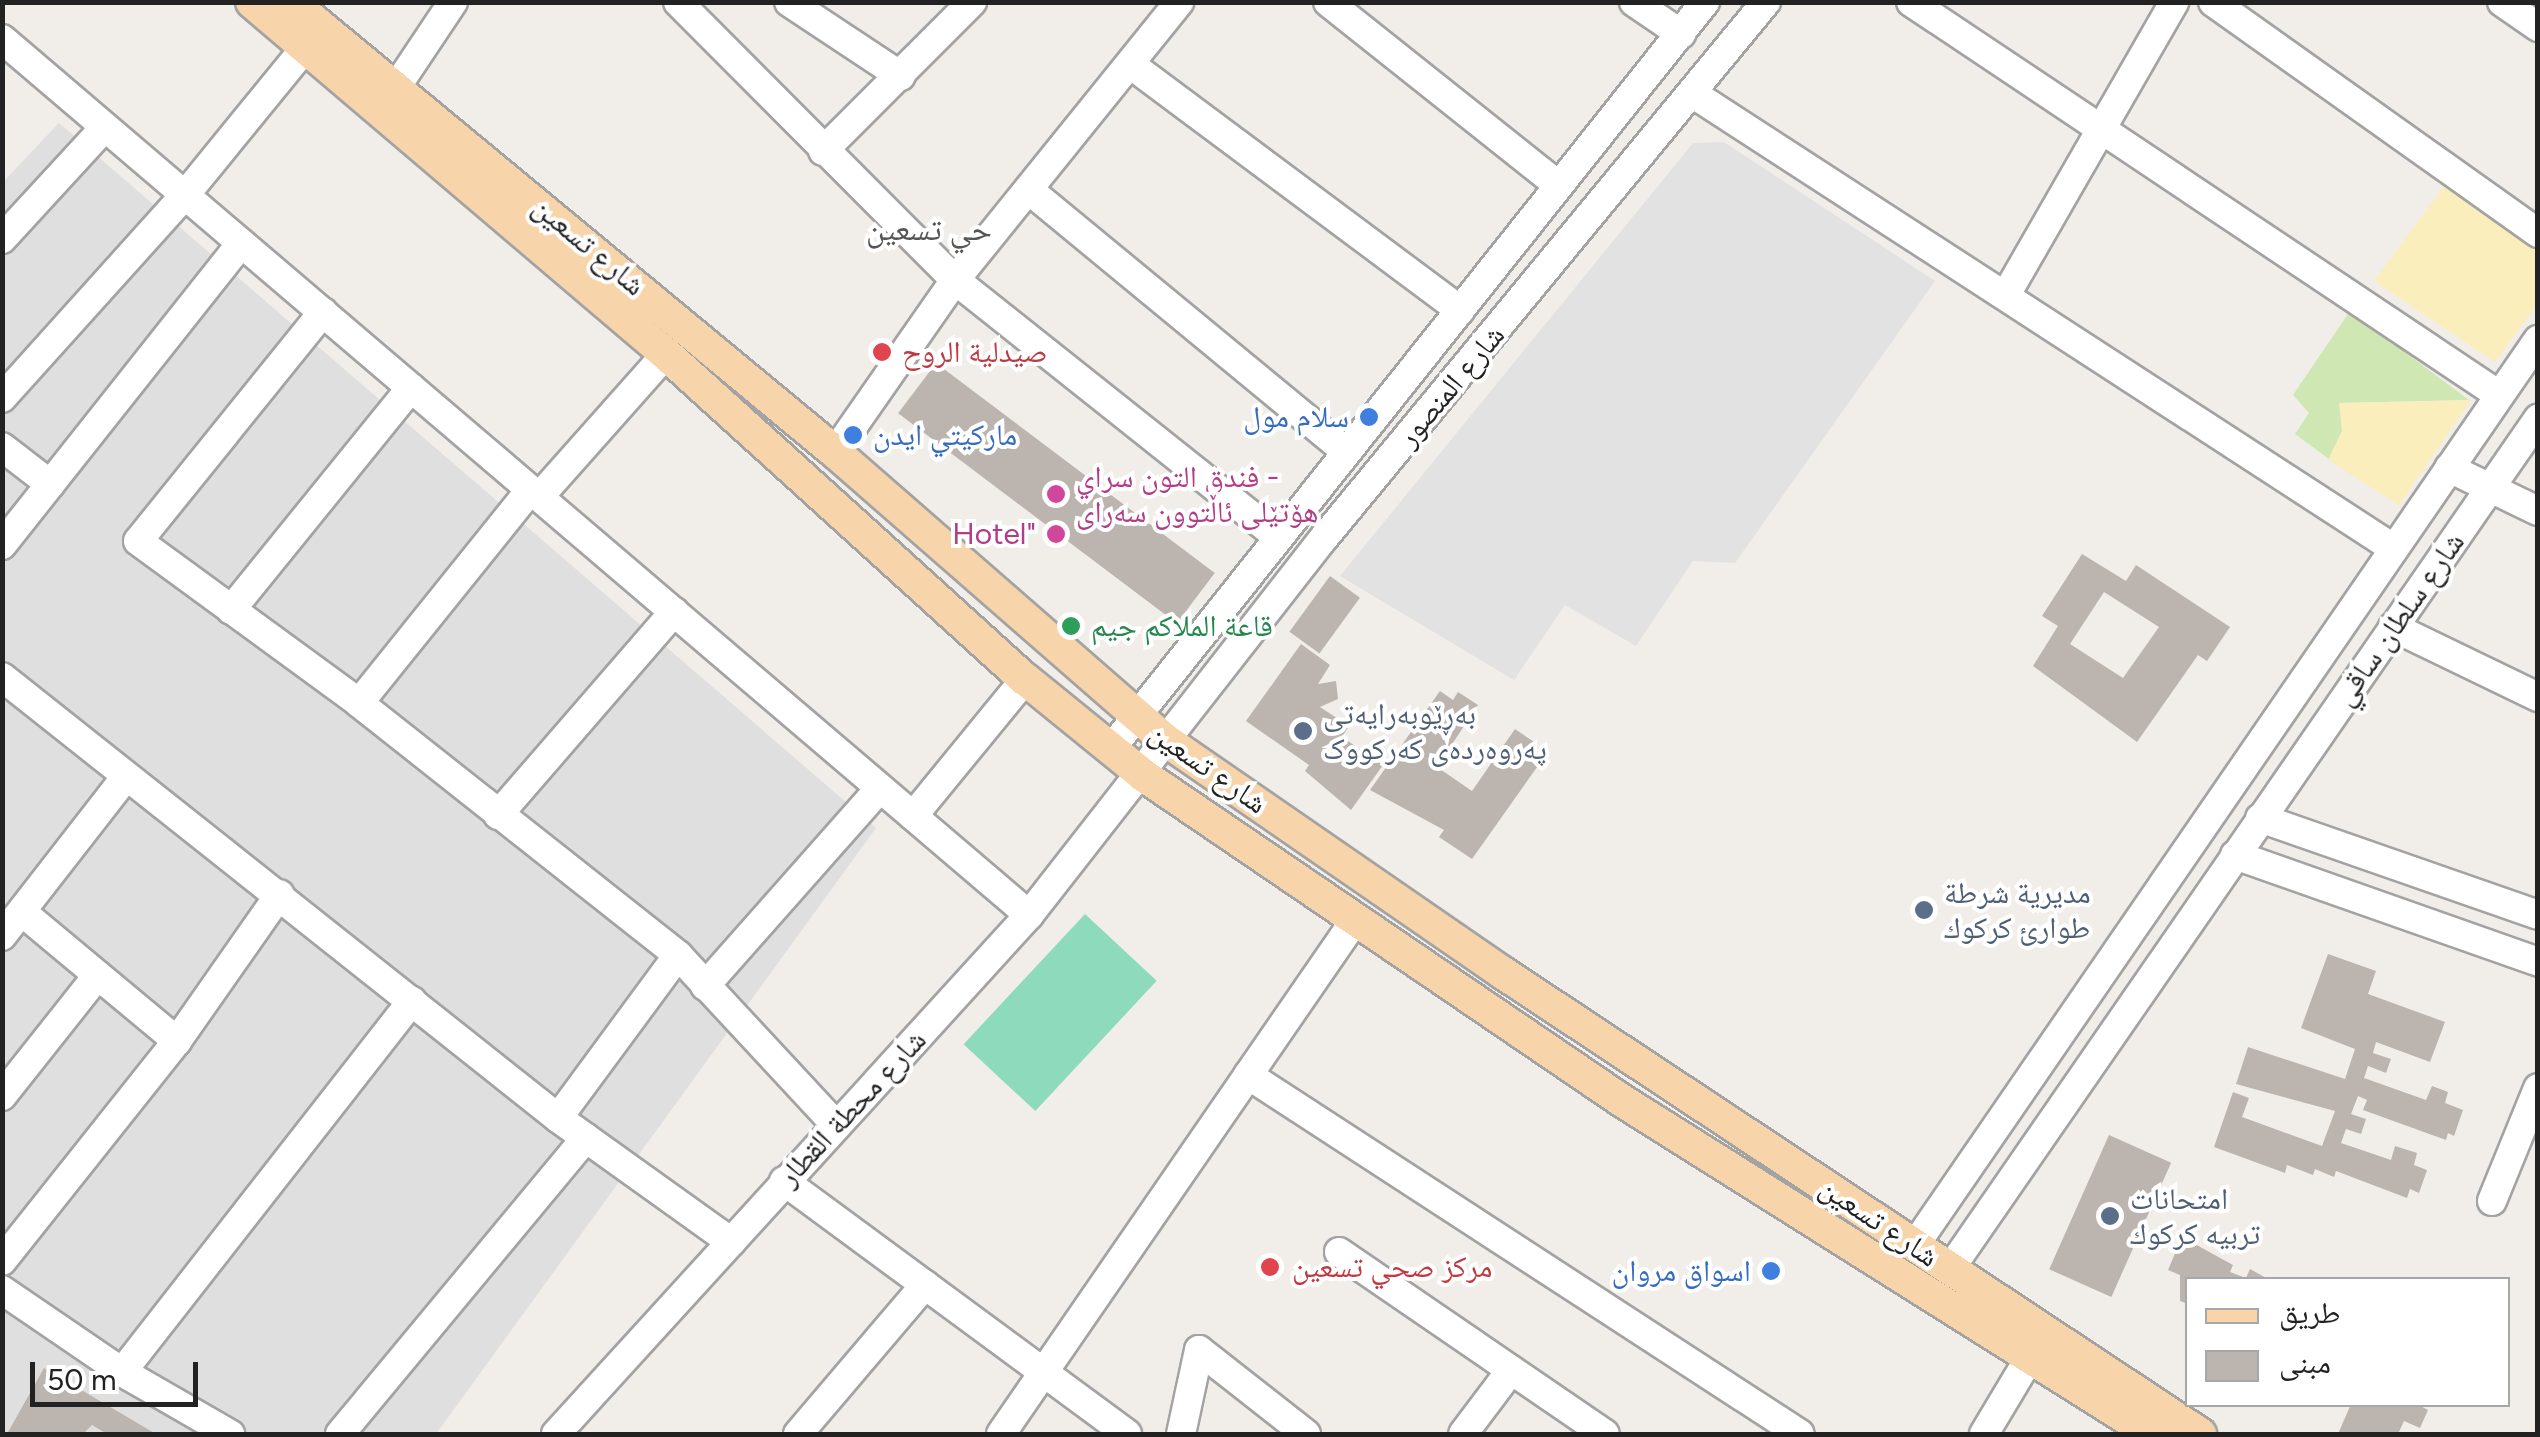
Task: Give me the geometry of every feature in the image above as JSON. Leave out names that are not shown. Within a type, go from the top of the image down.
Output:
[{"type":"main road","name":"شارع تسعين","points":[[252,2],[666,354],[1025,679],[1143,775],[1354,924],[2152,1434]]},
{"type":"main road","name":"شارع تسعين","points":[[291,2],[834,452],[1168,742],[1502,974],[2200,1434]]},
{"type":"street","points":[[397,86],[452,2]]},
{"type":"street","points":[[678,2],[955,280],[1278,537]]},
{"type":"street","points":[[789,2],[901,76]]},
{"type":"street","points":[[823,151],[972,2]]},
{"type":"street","points":[[1328,2],[1557,184]]},
{"type":"street","points":[[1634,2],[1681,34]]},
{"type":"street","name":"شارع المنصور","points":[[1110,750],[1705,2]]},
{"type":"street","name":"شارع المنصور","points":[[1143,775],[1323,539],[1696,95],[1766,2]]},
{"type":"street","points":[[1911,2],[2499,396]]},
{"type":"street","points":[[2007,292],[2174,2]]},
{"type":"street","points":[[2213,2],[2538,233]]},
{"type":"street","points":[[2502,2],[2538,26]]},
{"type":"street","points":[[834,452],[955,280],[1130,64],[1168,6]]},
{"type":"street","points":[[2,40],[1028,915]]},
{"type":"street","points":[[2,398],[185,195],[304,49]]},
{"type":"street","points":[[1130,64],[1460,310]]},
{"type":"street","points":[[1696,95],[2007,292],[2393,548]]},
{"type":"street","points":[[2,239],[106,127]]},
{"type":"street","points":[[1029,190],[1346,451]]},
{"type":"street","points":[[2,545],[241,243]]},
{"type":"street","points":[[322,312],[138,541],[359,703],[678,955],[837,1126]]},
{"type":"street","points":[[1915,1244],[2538,340]]},
{"type":"street","points":[[359,703],[535,494],[666,354]]},
{"type":"street","points":[[231,610],[411,388]]},
{"type":"street","name":"شارع سلطان ساقي","points":[[1950,1269],[2538,419]]},
{"type":"street","points":[[2,447],[50,484]]},
{"type":"street","points":[[2449,468],[2538,511]]},
{"type":"street","points":[[498,814],[674,612]]},
{"type":"street","points":[[2393,627],[2538,697]]},
{"type":"street","points":[[2,677],[558,1118],[731,1242]]},
{"type":"street","points":[[913,816],[1025,679]]},
{"type":"street","name":"شارع محطة القطار","points":[[556,1434],[1028,915],[1143,775]]},
{"type":"street","points":[[2,936],[125,778]]},
{"type":"street","points":[[705,986],[880,788]]},
{"type":"street","points":[[2260,818],[2538,914]]},
{"type":"street","points":[[2234,855],[2538,962]]},
{"type":"street","points":[[2,1261],[177,1041],[280,894]]},
{"type":"street","points":[[22,912],[177,1041]]},
{"type":"street","points":[[1002,1434],[1354,924]]},
{"type":"street","points":[[558,1118],[678,955]]},
{"type":"street","points":[[2,1096],[98,975]]},
{"type":"street","points":[[122,1372],[412,1001]]},
{"type":"street","points":[[1248,1074],[1800,1434]]},
{"type":"street","points":[[2492,1202],[2529,1130],[2538,1088]]},
{"type":"street","points":[[340,1434],[586,1138]]},
{"type":"street","points":[[784,1181],[1128,1434]]},
{"type":"street","points":[[1339,1252],[1605,1434]]},
{"type":"street","points":[[798,1434],[925,1285]]},
{"type":"street","points":[[2,1290],[122,1372],[230,1434]]},
{"type":"street","points":[[1181,1434],[1198,1350],[1306,1434]]},
{"type":"street","points":[[1984,1434],[2030,1357]]},
{"type":"street","points":[[1463,1434],[1510,1370]]},
{"type":"shaded area","points":[[59,123],[876,828],[436,1434],[3,1434],[2,183]]},
{"type":"shaded area","points":[[1724,142],[1935,281],[1735,563],[1693,561],[1636,646],[1565,605],[1514,680],[1340,576],[1693,143]]},
{"type":"green space","points":[[2350,311],[2469,400],[2340,403],[2342,431],[2329,459],[2295,434],[2309,413],[2293,395]]},
{"type":"green space","points":[[1085,914],[1157,981],[1035,1111],[964,1044]]},
{"type":"sand","points":[[2444,186],[2537,246],[2537,305],[2495,362],[2374,281]]},
{"type":"sand","points":[[2471,400],[2399,505],[2328,460],[2342,431],[2339,403]]},
{"type":"building","name":"فندق التون سراي - هۆتێلی ئاڵتوون سەرای","points":[[936,363],[1215,573],[1177,623],[898,413]]},
{"type":"building","points":[[2082,554],[2126,581],[2136,565],[2230,627],[2207,661],[2198,655],[2137,742],[2033,666],[2058,626],[2042,616]],"holes":[[[2104,592],[2159,627],[2123,678],[2070,644]]]},
{"type":"building","points":[[1330,576],[1360,598],[1319,654],[1289,632]]},
{"type":"building","name":"بەڕێوبەرایەتی پەروەردەی کەرکووک","points":[[1301,644],[1330,665],[1318,684],[1336,681],[1338,699],[1320,707],[1349,726],[1342,737],[1383,765],[1351,810],[1305,771],[1309,765],[1246,721]]},
{"type":"building","points":[[1440,691],[1453,700],[1458,692],[1478,705],[1437,767],[1472,791],[1515,729],[1537,744],[1531,753],[1542,760],[1472,859],[1439,837],[1444,830],[1370,790]]},
{"type":"building","points":[[2328,954],[2376,971],[2368,994],[2445,1022],[2430,1062],[2376,1042],[2373,1053],[2391,1059],[2386,1073],[2368,1066],[2364,1078],[2426,1100],[2432,1086],[2448,1092],[2445,1103],[2463,1110],[2454,1136],[2448,1133],[2446,1140],[2363,1110],[2367,1100],[2358,1096],[2351,1114],[2366,1119],[2361,1134],[2346,1129],[2341,1143],[2391,1160],[2395,1146],[2417,1153],[2414,1165],[2427,1170],[2419,1193],[2410,1189],[2407,1198],[2336,1171],[2334,1177],[2315,1169],[2313,1175],[2287,1165],[2285,1173],[2214,1147],[2233,1092],[2249,1098],[2242,1117],[2322,1146],[2335,1111],[2236,1084],[2248,1047],[2345,1079],[2355,1049],[2301,1028]]},
{"type":"building","name":"امتحانات تربيه كركوك","points":[[2109,1135],[2171,1163],[2111,1297],[2049,1269]]},
{"type":"building","points":[[2182,1237],[2233,1265],[2230,1272],[2243,1277],[2185,1277],[2185,1303],[2180,1301],[2180,1275],[2168,1270]]},
{"type":"building","points":[[2250,1269],[2264,1277],[2246,1277]]},
{"type":"building","points":[[44,1368],[156,1434],[107,1434],[92,1425],[83,1434],[7,1434]]},
{"type":"building","points":[[2350,1407],[2428,1410],[2420,1428],[2404,1421],[2398,1434],[2338,1434]]},
{"type":"place","name":"صيدلية الروح","points":[[882,352]]},
{"type":"place","name":"سلام مول","points":[[1369,417]]},
{"type":"place","name":"ماركيتي ايدن","points":[[853,435]]},
{"type":"place","name":"فندق التون سراي - هۆتێلی ئاڵتوون سەرای","points":[[1056,494]]},
{"type":"place","name":"Hotel\"","points":[[1056,534]]},
{"type":"place","name":"قاعة الملاكم جيم","points":[[1071,626]]},
{"type":"place","name":"بەڕێوبەرایەتی پەروەردەی کەرکووک","points":[[1303,731]]},
{"type":"place","name":"مديرية شرطة طوارئ كركوك","points":[[1924,910]]},
{"type":"place","name":"امتحانات تربيه كركوك","points":[[2110,1216]]},
{"type":"place","name":"مركز صحي تسعين","points":[[1270,1267]]},
{"type":"place","name":"اسواق مروان","points":[[1771,1271]]},
{"type":"district","name":"حي تسعين","points":[[929,229]]}]
